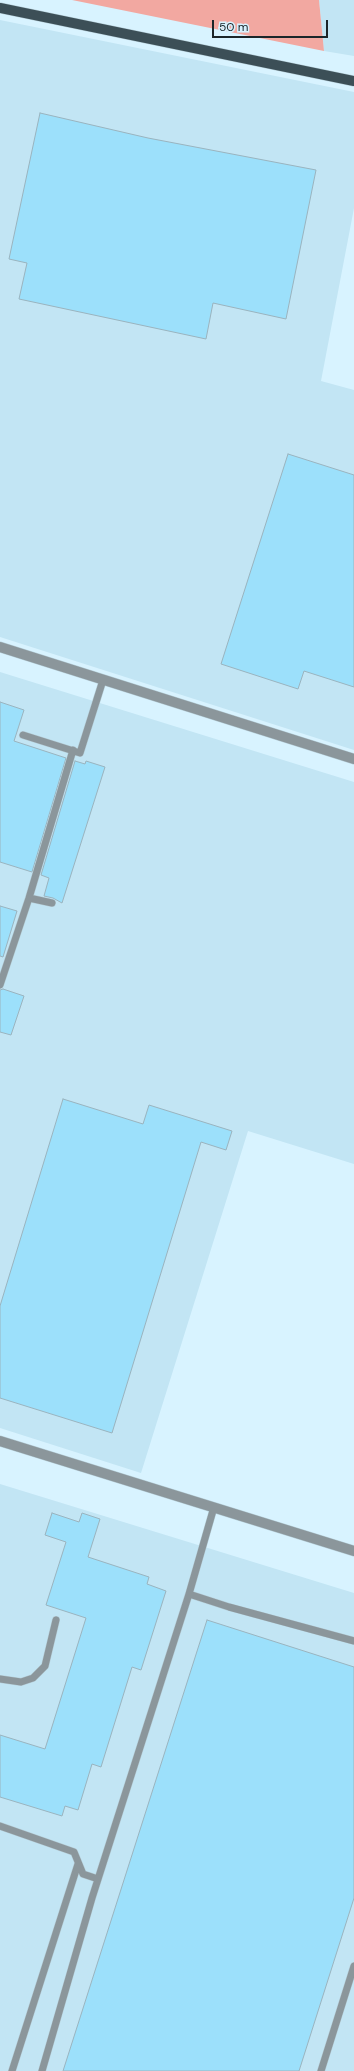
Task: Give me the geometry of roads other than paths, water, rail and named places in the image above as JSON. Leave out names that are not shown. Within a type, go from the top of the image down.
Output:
[{"type":"main road","points":[[0,8],[354,81]]},
{"type":"street","points":[[0,647],[354,759]]},
{"type":"street","points":[[0,1441],[354,1551]]},
{"type":"lane","points":[[23,735],[80,753],[103,680]]},
{"type":"lane","points":[[0,985],[29,898],[73,750]]},
{"type":"lane","points":[[29,898],[52,903]]},
{"type":"lane","points":[[42,2071],[98,1879],[189,1594],[214,1507]]},
{"type":"lane","points":[[189,1594],[229,1607],[354,1641]]},
{"type":"lane","points":[[0,1679],[20,1682],[34,1678],[45,1666],[56,1620]]},
{"type":"lane","points":[[0,1826],[74,1852],[83,1874],[98,1879]]},
{"type":"lane","points":[[12,2071],[78,1864]]},
{"type":"lane","points":[[321,2071],[354,1966]]}]
